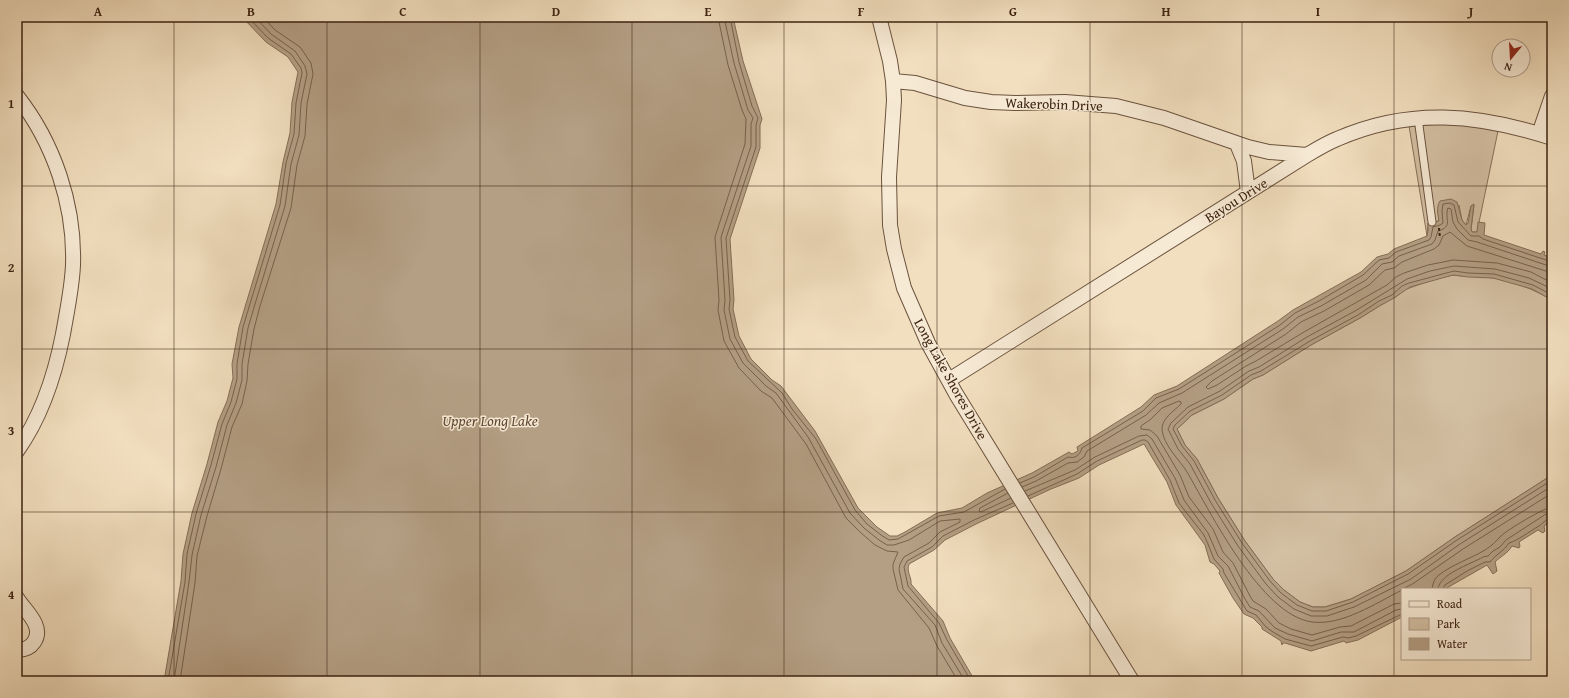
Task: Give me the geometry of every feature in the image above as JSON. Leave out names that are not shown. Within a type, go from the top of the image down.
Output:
[{"type":"street","name":"Long Lake Shores Drive","points":[[879,17],[890,61],[893,81],[894,100],[889,204],[894,249],[904,288],[914,314],[928,343],[949,380],[1132,681]]},
{"type":"street","name":"Wakerobin Drive","points":[[893,81],[915,83],[965,98],[991,102],[1065,102],[1116,106],[1164,118],[1236,144],[1269,152],[1307,154]]},
{"type":"street","points":[[17,96],[29,112],[44,137],[60,178],[70,222],[73,264],[69,302],[55,370],[39,413],[17,451]]},
{"type":"street","points":[[1546,136],[1552,96]]},
{"type":"street","name":"Bayou Drive","points":[[949,380],[1307,154],[1337,139],[1366,128],[1388,122],[1418,118],[1442,117],[1496,122],[1546,136]]},
{"type":"street","points":[[1236,144],[1244,161],[1248,192]]},
{"type":"street","points":[[17,598],[34,622],[37,633],[33,643],[29,647],[24,650],[17,650]]},
{"type":"lane","points":[[1418,118],[1432,222]]},
{"type":"green space","points":[[1443,124],[1476,126],[1498,131],[1477,232],[1472,232],[1471,230],[1474,205],[1471,206],[1466,225],[1462,220],[1459,205],[1438,211],[1439,221],[1428,223],[1427,236],[1409,126]]},
{"type":"green space","points":[[1453,275],[1489,277],[1502,280],[1524,286],[1552,300],[1552,475],[1455,537],[1406,571],[1351,599],[1325,607],[1313,607],[1300,602],[1284,590],[1273,579],[1245,541],[1218,498],[1197,459],[1185,445],[1177,429],[1192,415],[1224,399],[1253,379],[1263,375],[1311,345],[1360,318],[1397,296],[1404,290],[1432,280]]},
{"type":"water","name":"Upper Long Lake","points":[[242,17],[733,17],[743,61],[762,119],[760,125],[760,148],[730,239],[734,300],[733,309],[739,336],[751,359],[772,380],[781,386],[815,431],[858,508],[877,527],[890,536],[897,536],[937,513],[962,508],[987,493],[1032,473],[1069,452],[1072,454],[1078,451],[1077,447],[1141,407],[1154,395],[1177,386],[1293,310],[1361,272],[1377,257],[1388,254],[1394,249],[1427,236],[1428,223],[1439,221],[1438,208],[1440,201],[1451,199],[1457,202],[1462,220],[1466,225],[1468,223],[1471,206],[1474,204],[1471,229],[1472,232],[1477,232],[1478,222],[1485,223],[1484,235],[1541,254],[1543,251],[1545,252],[1544,255],[1552,258],[1552,300],[1532,289],[1493,278],[1453,275],[1410,287],[1394,298],[1311,345],[1263,375],[1253,379],[1224,399],[1192,415],[1177,429],[1185,445],[1197,459],[1218,498],[1245,541],[1273,579],[1284,590],[1300,602],[1313,607],[1325,607],[1351,599],[1406,571],[1455,537],[1552,475],[1552,521],[1544,526],[1545,531],[1543,533],[1538,530],[1519,542],[1519,548],[1512,546],[1495,562],[1497,571],[1493,574],[1487,565],[1447,588],[1401,588],[1401,618],[1358,640],[1346,643],[1344,641],[1311,651],[1285,643],[1282,645],[1281,641],[1262,629],[1262,627],[1253,618],[1244,614],[1219,573],[1220,571],[1210,562],[1205,545],[1176,505],[1167,482],[1144,444],[1099,465],[1079,478],[1051,489],[976,524],[945,540],[934,550],[909,564],[908,570],[911,584],[943,621],[950,638],[975,681],[164,681],[181,581],[183,554],[192,513],[218,422],[227,401],[233,378],[232,364],[239,327],[276,204],[283,162],[290,133],[292,102],[298,72],[288,57],[266,42]]}]
